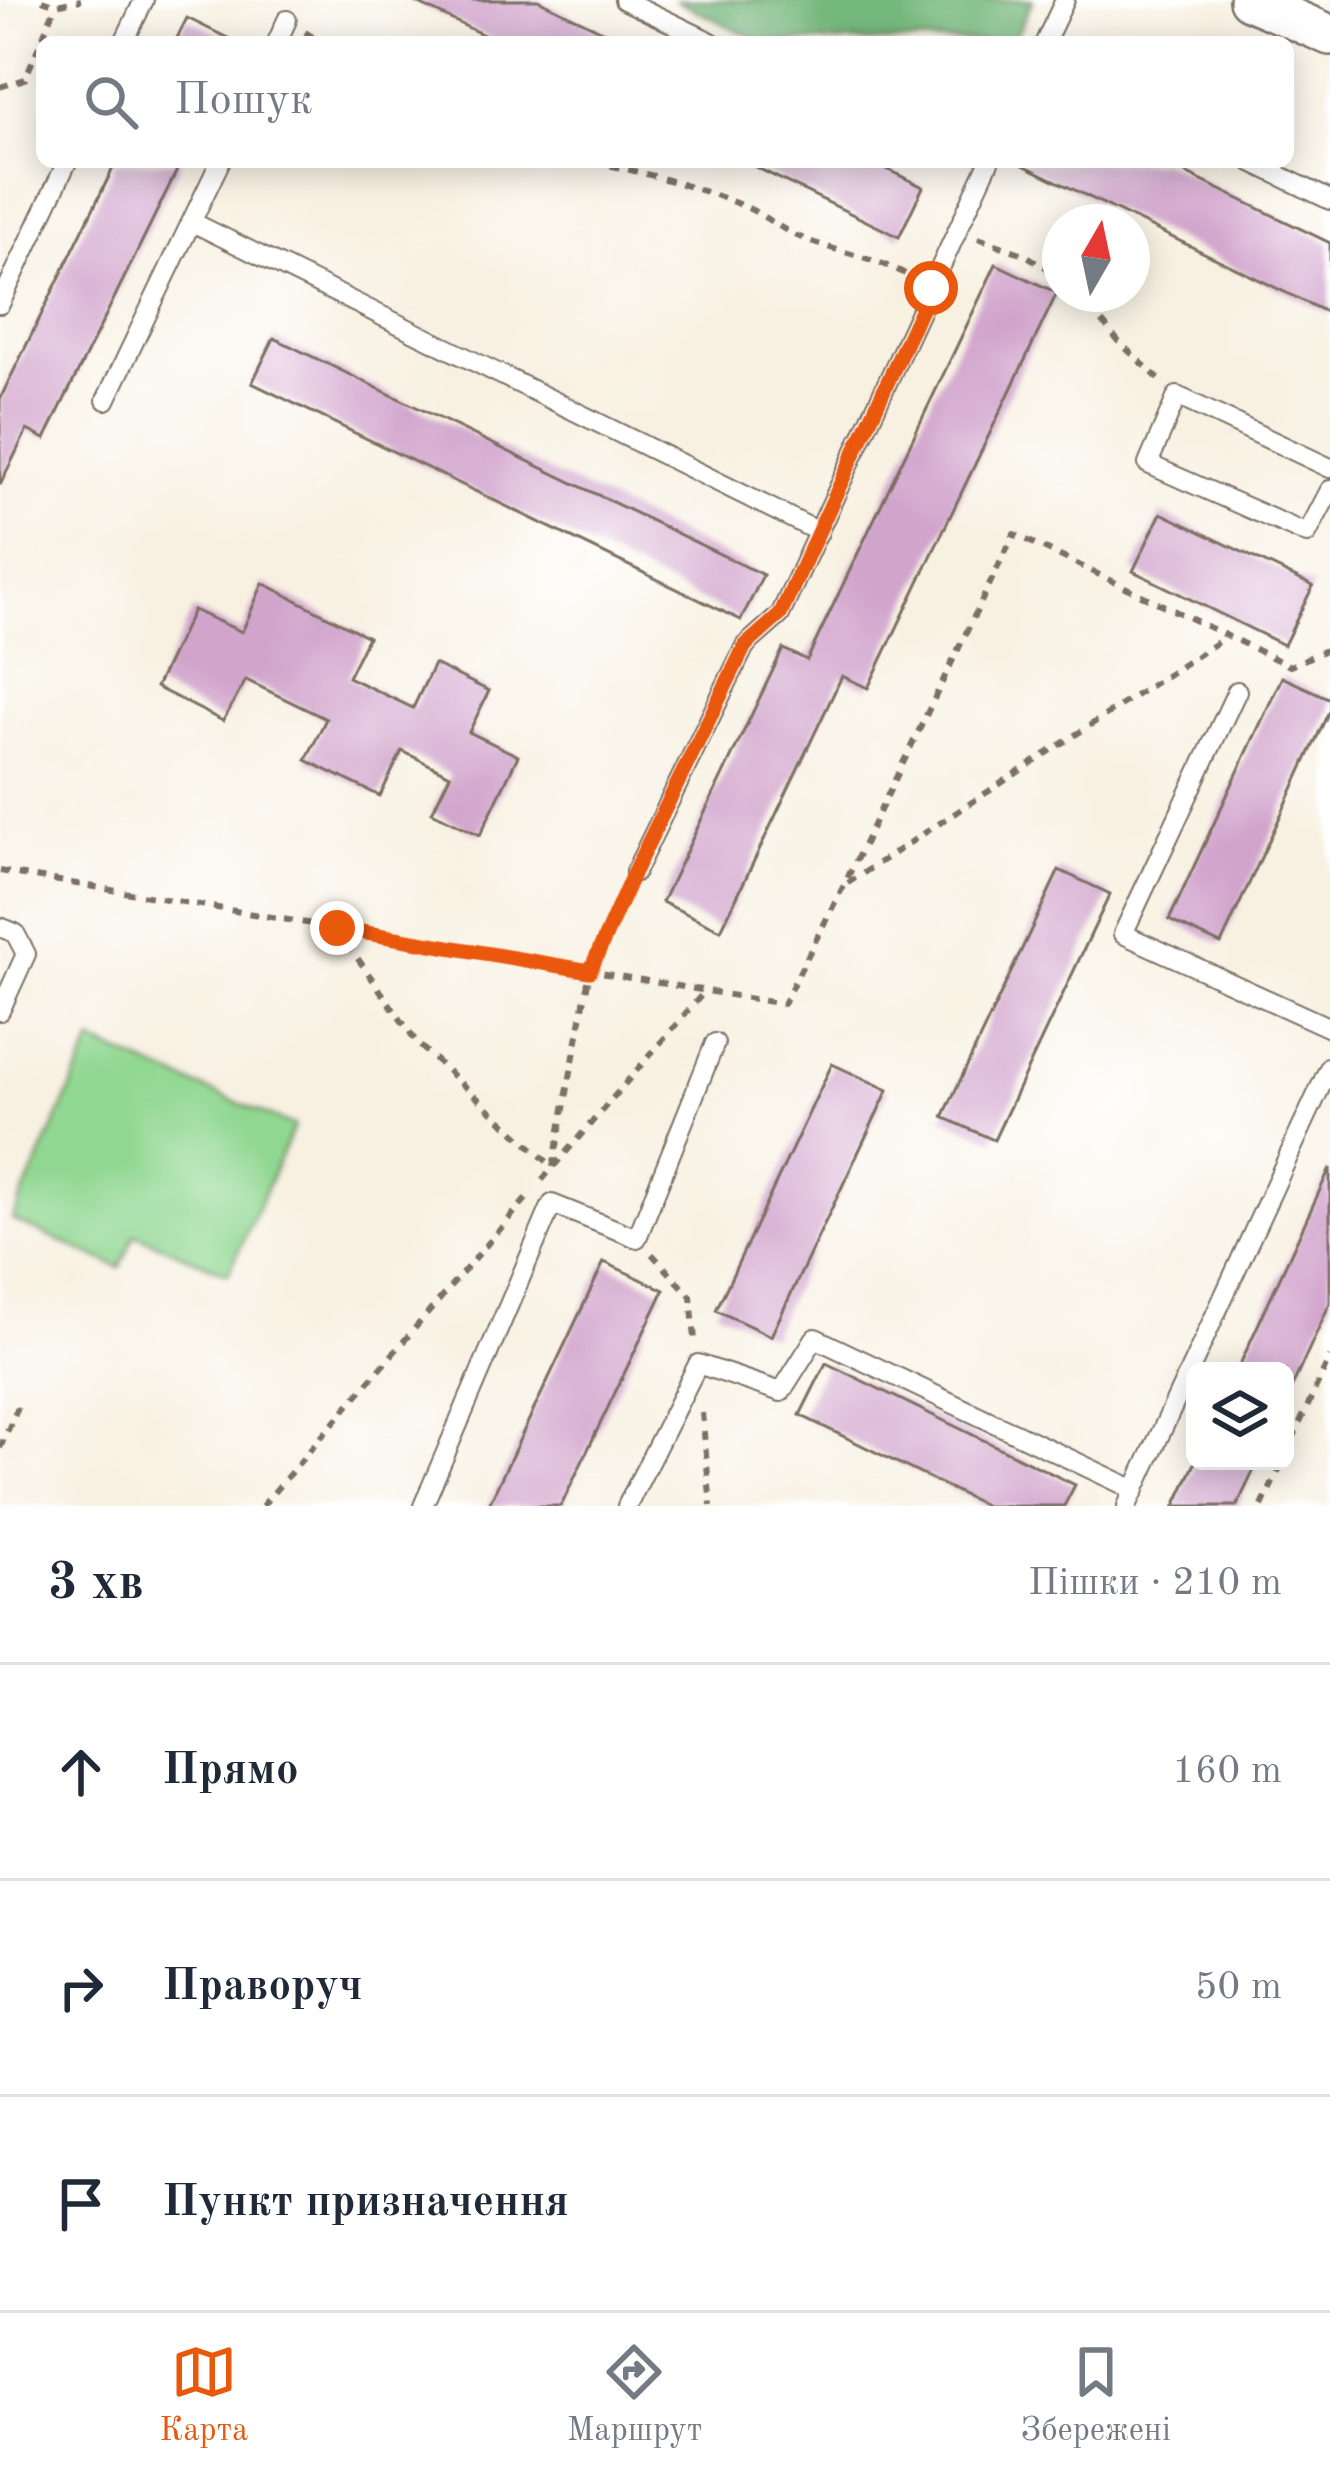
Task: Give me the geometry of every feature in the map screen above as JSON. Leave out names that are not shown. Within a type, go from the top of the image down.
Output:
[{"type":"street","points":[[1249,0],[1330,35]]},
{"type":"lane","points":[[127,36],[144,0]]},
{"type":"lane","points":[[625,0],[699,36]]},
{"type":"lane","points":[[1048,36],[1065,0]]},
{"type":"lane","points":[[280,36],[287,20]]},
{"type":"lane","points":[[0,304],[64,168]]},
{"type":"lane","points":[[106,400],[217,168]]},
{"type":"lane","points":[[634,872],[745,646],[780,615],[986,168]]},
{"type":"lane","points":[[1264,168],[1330,200]]},
{"type":"lane","points":[[192,222],[819,532]]},
{"type":"lane","points":[[1330,468],[1177,396],[1148,464],[1307,534],[1330,490]]},
{"type":"lane","points":[[1237,691],[1123,934],[1330,1028]]},
{"type":"lane","points":[[0,927],[15,933],[26,953],[0,1011]]},
{"type":"lane","points":[[423,1506],[552,1204],[637,1238],[715,1042]]},
{"type":"lane","points":[[627,1506],[698,1364],[781,1392],[814,1338],[1131,1498],[1330,1066]]},
{"type":"path","points":[[42,0],[56,5],[82,0]]},
{"type":"path","points":[[43,36],[56,5]]},
{"type":"path","points":[[0,87],[25,79],[36,53]]},
{"type":"path","points":[[624,168],[749,208],[791,234],[890,265],[931,288]]},
{"type":"path","points":[[957,231],[1042,265]]},
{"type":"path","points":[[1094,312],[1177,396]]},
{"type":"path","points":[[0,872],[783,1004],[1014,534],[1290,666],[1330,648]]},
{"type":"path","points":[[844,885],[1227,636]]},
{"type":"path","points":[[552,1204],[553,1168],[590,971],[634,872]]},
{"type":"path","points":[[337,928],[418,1044],[553,1168]]},
{"type":"path","points":[[262,1506],[705,991]]},
{"type":"path","points":[[1294,1437],[1330,1358]]},
{"type":"path","points":[[0,1448],[18,1407]]},
{"type":"path","points":[[1262,1506],[1279,1470]]},
{"type":"green space","points":[[674,0],[1033,0],[1016,36],[749,36]]},
{"type":"green space","points":[[92,1042],[294,1126],[228,1274],[135,1234],[120,1268],[12,1220]]},
{"type":"building","points":[[411,0],[538,0],[613,36],[486,36]]},
{"type":"building","points":[[187,18],[224,36],[178,36]]},
{"type":"building","points":[[113,168],[178,168],[45,439],[27,430],[0,485],[0,399]]},
{"type":"building","points":[[757,168],[884,168],[923,187],[899,237]]},
{"type":"building","points":[[1029,168],[1175,168],[1330,243],[1330,314],[1150,227],[1150,204],[1103,204]]},
{"type":"building","points":[[996,264],[1042,286],[1042,312],[1048,312],[868,688],[842,676],[721,930],[662,902],[783,649],[807,660]]},
{"type":"building","points":[[274,338],[763,575],[741,620],[252,383]]},
{"type":"building","points":[[1161,513],[1313,586],[1284,645],[1133,571]]},
{"type":"building","points":[[263,583],[368,637],[348,677],[413,708],[434,664],[489,691],[469,732],[518,756],[480,835],[432,812],[450,775],[402,751],[380,796],[306,760],[326,719],[246,680],[223,721],[156,687],[193,610],[242,632]]},
{"type":"building","points":[[1282,677],[1330,699],[1330,709],[1221,944],[1169,920]]},
{"type":"building","points":[[1059,870],[1110,894],[994,1140],[943,1117]]},
{"type":"building","points":[[832,1064],[888,1090],[771,1336],[716,1310]]},
{"type":"building","points":[[1330,1168],[1330,1303],[1294,1382],[1294,1362],[1241,1362]]},
{"type":"building","points":[[604,1262],[664,1290],[561,1506],[488,1506]]},
{"type":"building","points":[[826,1363],[1075,1485],[1064,1506],[986,1506],[800,1415]]},
{"type":"building","points":[[1192,1470],[1254,1470],[1237,1506],[1175,1506]]},
{"type":"route","points":[[337,928],[590,971],[745,646],[780,615],[931,288]]}]
